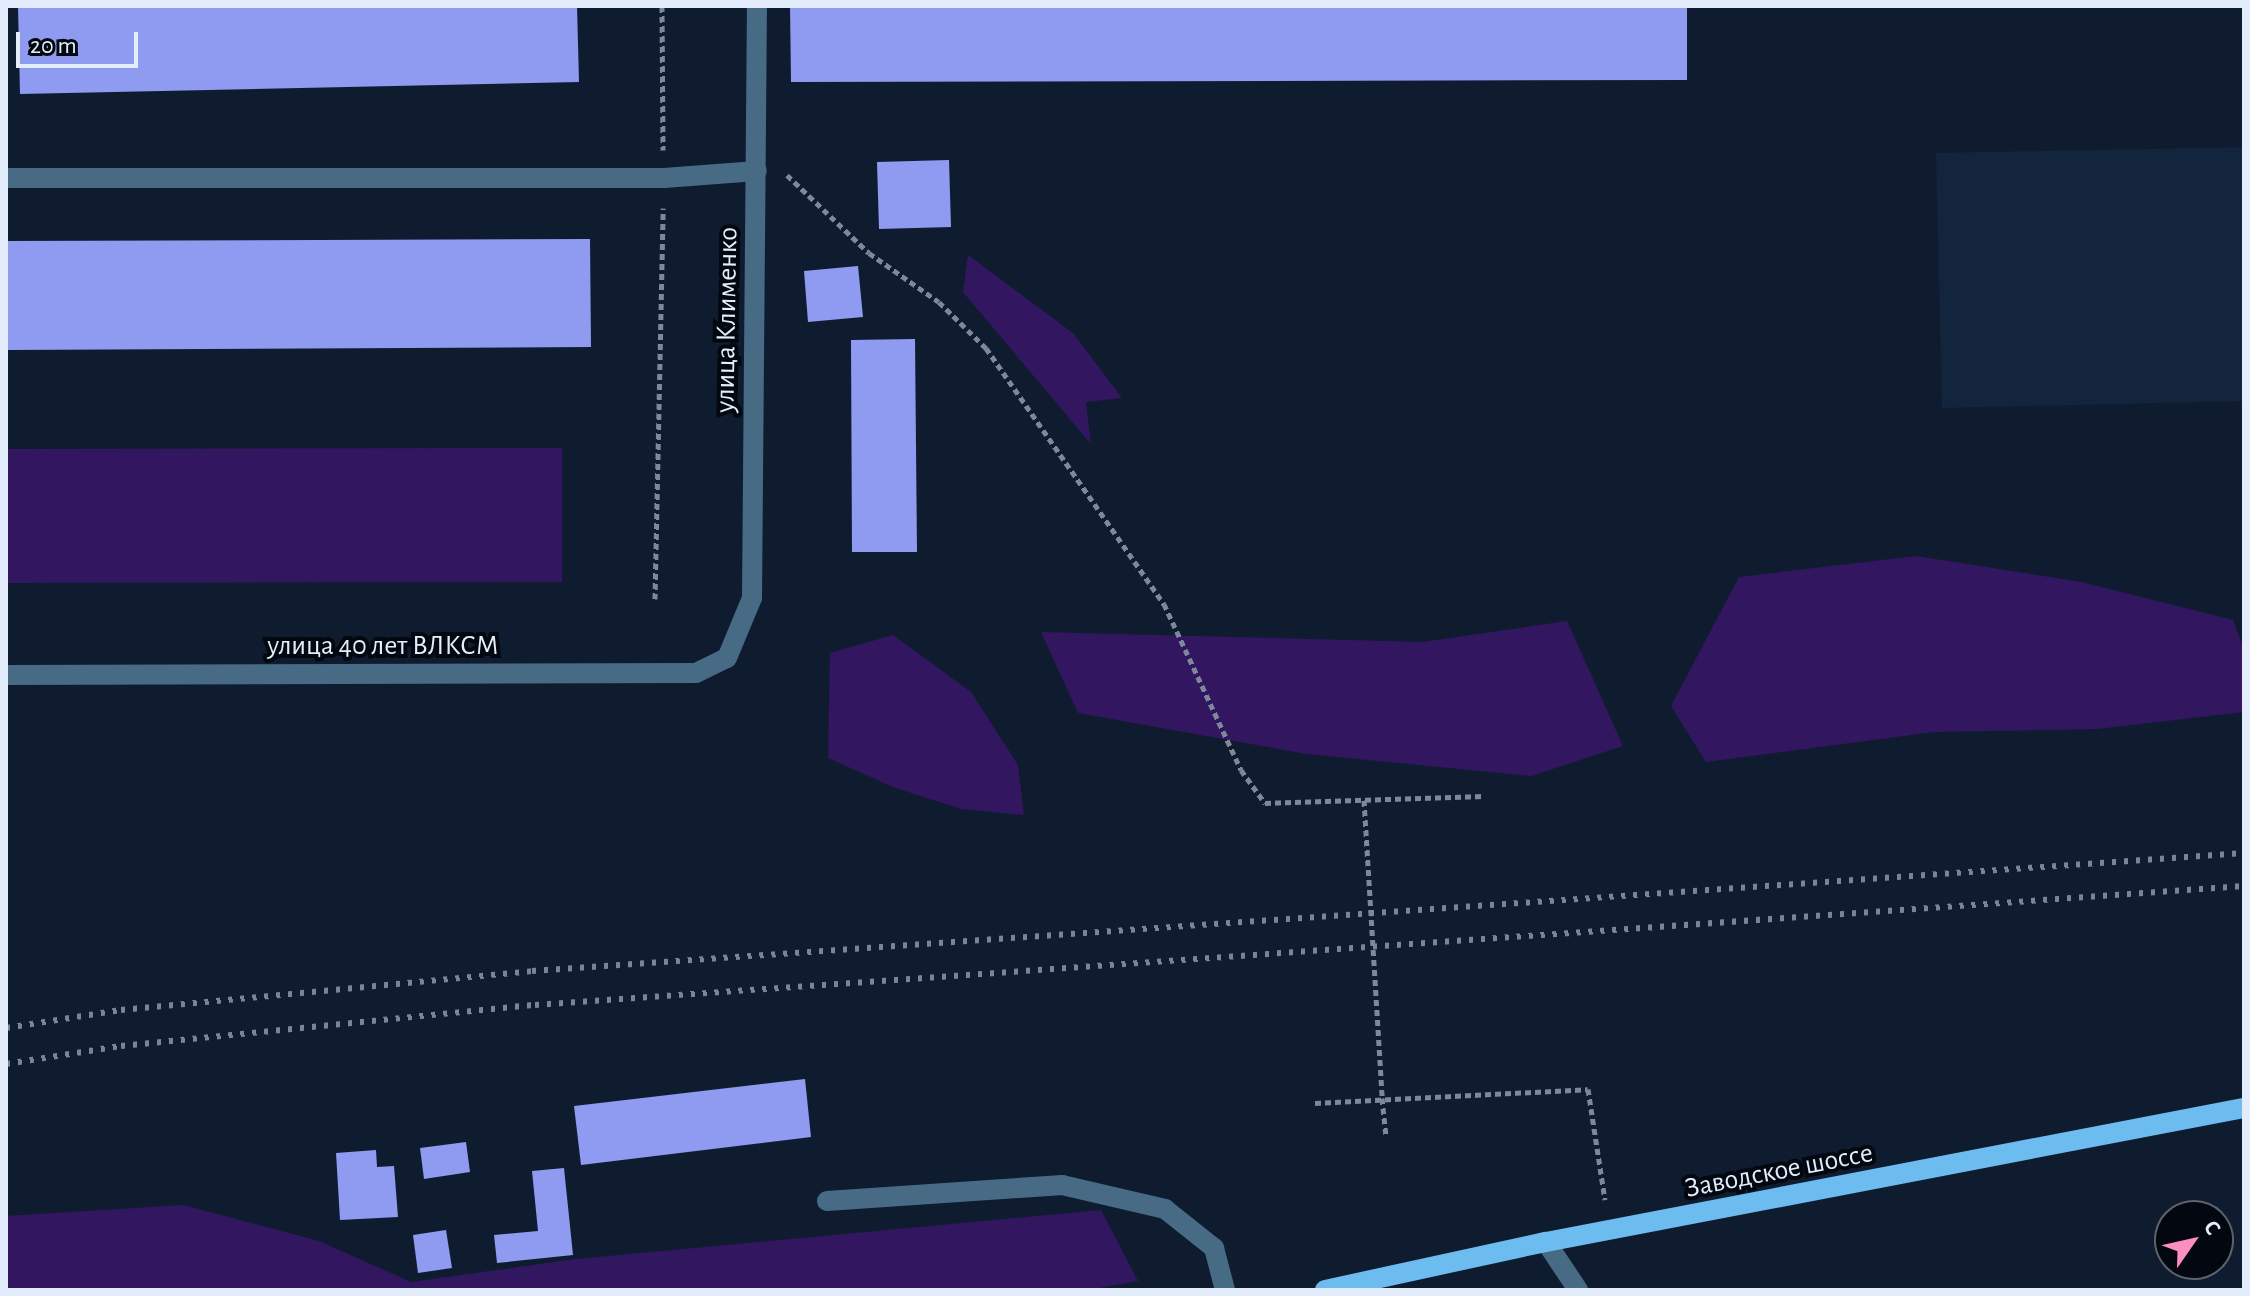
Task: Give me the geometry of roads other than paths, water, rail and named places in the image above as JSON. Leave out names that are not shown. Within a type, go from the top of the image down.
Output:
[{"type":"main road","name":"Заводское шоссе","points":[[1325,1290],[1546,1242],[1612,1232],[2244,1108]]},
{"type":"street","name":"улица Клименко","points":[[740,632],[752,598],[757,6]]},
{"type":"street","points":[[6,178],[664,178],[757,171]]},
{"type":"street","name":"улица 40 лет ВЛКСМ","points":[[6,675],[696,673],[727,658],[740,632]]},
{"type":"street","points":[[827,1201],[1062,1185],[1165,1209],[1214,1248],[1225,1290]]},
{"type":"street","points":[[1546,1242],[1578,1290]]},
{"type":"railway","points":[[6,1028],[121,1010],[532,971],[2244,853]]},
{"type":"railway","points":[[6,1064],[121,1046],[535,1005],[2244,886]]}]
